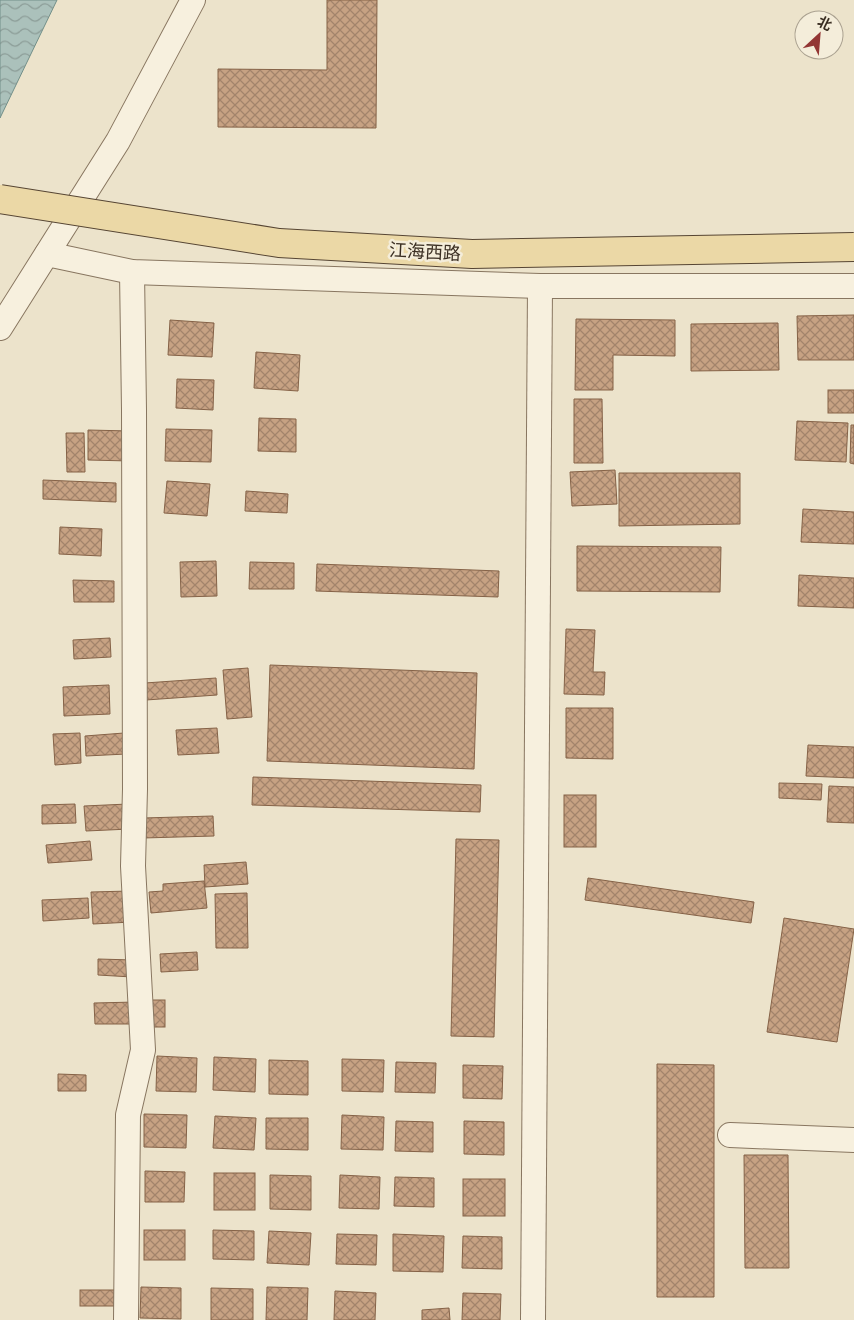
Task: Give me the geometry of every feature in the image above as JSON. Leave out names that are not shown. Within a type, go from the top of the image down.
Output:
[{"type":"main road","name":"江海西路","points":[[0,199],[279,243],[453,253],[492,254],[854,247]]},
{"type":"street","points":[[0,328],[118,141],[193,0]]},
{"type":"street","points":[[47,254],[132,272],[540,286],[854,286]]},
{"type":"street","points":[[126,1320],[128,1115],[143,1050],[133,866],[136,789],[132,272]]},
{"type":"street","points":[[533,1320],[540,286]]},
{"type":"street","points":[[730,1136],[854,1140]]},
{"type":"water","points":[[0,0],[57,0],[0,118]]},
{"type":"building","points":[[327,0],[377,0],[376,128],[218,127],[218,69],[327,70]]},
{"type":"building","points":[[854,315],[854,360],[798,360],[797,316]]},
{"type":"building","points":[[576,319],[675,320],[675,356],[613,355],[613,390],[575,390]]},
{"type":"building","points":[[170,320],[214,323],[212,357],[168,355]]},
{"type":"building","points":[[778,323],[779,370],[691,371],[691,324]]},
{"type":"building","points":[[256,352],[300,355],[298,391],[254,388]]},
{"type":"building","points":[[177,379],[214,380],[213,410],[176,408]]},
{"type":"building","points":[[828,390],[854,390],[854,413],[828,413]]},
{"type":"building","points":[[574,399],[602,399],[603,463],[574,463]]},
{"type":"building","points":[[259,418],[296,419],[296,452],[258,451]]},
{"type":"building","points":[[797,421],[848,423],[846,462],[795,460]]},
{"type":"building","points":[[851,425],[854,425],[854,464],[850,463]]},
{"type":"building","points":[[166,429],[212,430],[211,462],[165,461]]},
{"type":"building","points":[[88,430],[130,431],[130,461],[88,460]]},
{"type":"building","points":[[66,433],[84,433],[85,472],[67,472]]},
{"type":"building","points":[[615,470],[617,504],[572,506],[570,472]]},
{"type":"building","points":[[619,473],[740,473],[740,524],[619,526]]},
{"type":"building","points":[[43,480],[116,483],[116,502],[43,499]]},
{"type":"building","points":[[167,481],[210,484],[207,516],[164,513]]},
{"type":"building","points":[[246,491],[288,494],[287,513],[245,511]]},
{"type":"building","points":[[803,509],[854,512],[854,544],[801,542]]},
{"type":"building","points":[[60,527],[102,529],[101,556],[59,554]]},
{"type":"building","points":[[577,546],[721,547],[720,592],[577,591]]},
{"type":"building","points":[[216,561],[217,596],[181,597],[180,562]]},
{"type":"building","points":[[250,562],[294,563],[294,589],[249,589]]},
{"type":"building","points":[[317,564],[499,571],[498,597],[316,591]]},
{"type":"building","points":[[799,575],[854,578],[854,608],[798,606]]},
{"type":"building","points":[[73,580],[114,581],[114,602],[74,602]]},
{"type":"building","points":[[566,629],[595,630],[593,672],[605,672],[604,695],[564,694]]},
{"type":"building","points":[[110,638],[111,657],[74,659],[73,640]]},
{"type":"building","points":[[270,665],[477,673],[474,769],[267,761]]},
{"type":"building","points":[[248,668],[252,717],[227,719],[223,670]]},
{"type":"building","points":[[216,678],[217,695],[146,700],[145,683]]},
{"type":"building","points":[[109,685],[110,714],[64,716],[63,687]]},
{"type":"building","points":[[566,708],[613,708],[613,759],[566,758]]},
{"type":"building","points":[[217,728],[219,753],[178,755],[176,730]]},
{"type":"building","points":[[80,733],[81,763],[55,765],[53,734]]},
{"type":"building","points":[[124,733],[126,754],[86,756],[85,736]]},
{"type":"building","points":[[808,745],[854,747],[854,778],[806,776]]},
{"type":"building","points":[[253,777],[481,785],[480,812],[252,805]]},
{"type":"building","points":[[779,783],[822,784],[821,800],[779,798]]},
{"type":"building","points":[[829,786],[854,787],[854,823],[827,822]]},
{"type":"building","points":[[564,795],[596,795],[596,847],[564,847]]},
{"type":"building","points":[[75,804],[76,823],[42,824],[42,805]]},
{"type":"building","points":[[128,804],[130,829],[86,831],[84,806]]},
{"type":"building","points":[[213,816],[214,836],[143,838],[143,818]]},
{"type":"building","points":[[456,839],[499,840],[494,1037],[451,1036]]},
{"type":"building","points":[[90,841],[92,860],[48,863],[46,845]]},
{"type":"building","points":[[246,862],[248,884],[205,887],[204,865]]},
{"type":"building","points":[[588,878],[754,902],[751,923],[585,900]]},
{"type":"building","points":[[204,881],[207,908],[151,913],[149,892],[163,891],[163,884]]},
{"type":"building","points":[[130,891],[132,922],[93,924],[91,892]]},
{"type":"building","points":[[247,893],[248,948],[216,948],[215,894]]},
{"type":"building","points":[[88,898],[89,918],[43,921],[42,900]]},
{"type":"building","points":[[784,918],[854,929],[837,1042],[767,1032]]},
{"type":"building","points":[[197,952],[198,970],[161,972],[160,954]]},
{"type":"building","points":[[98,959],[133,960],[132,977],[98,975]]},
{"type":"building","points":[[151,1000],[165,1000],[165,1027],[151,1027]]},
{"type":"building","points":[[136,1002],[137,1024],[95,1024],[94,1003]]},
{"type":"building","points":[[157,1056],[197,1058],[196,1092],[156,1091]]},
{"type":"building","points":[[214,1057],[256,1059],[255,1092],[213,1090]]},
{"type":"building","points":[[342,1059],[384,1060],[383,1092],[342,1091]]},
{"type":"building","points":[[269,1060],[308,1061],[308,1095],[269,1094]]},
{"type":"building","points":[[396,1062],[436,1063],[435,1093],[395,1092]]},
{"type":"building","points":[[657,1064],[714,1065],[714,1297],[657,1297]]},
{"type":"building","points":[[463,1065],[503,1066],[502,1099],[463,1098]]},
{"type":"building","points":[[58,1074],[86,1075],[86,1091],[58,1091]]},
{"type":"building","points":[[144,1114],[187,1115],[186,1148],[144,1147]]},
{"type":"building","points":[[342,1115],[384,1117],[383,1150],[341,1149]]},
{"type":"building","points":[[215,1116],[256,1118],[254,1150],[213,1148]]},
{"type":"building","points":[[266,1118],[308,1118],[308,1150],[266,1149]]},
{"type":"building","points":[[396,1121],[433,1122],[433,1152],[395,1151]]},
{"type":"building","points":[[464,1121],[504,1122],[504,1155],[464,1154]]},
{"type":"building","points":[[744,1155],[788,1155],[789,1268],[745,1268]]},
{"type":"building","points":[[145,1171],[185,1172],[184,1202],[145,1202]]},
{"type":"building","points":[[214,1173],[255,1173],[255,1210],[214,1210]]},
{"type":"building","points":[[270,1175],[311,1176],[311,1210],[270,1209]]},
{"type":"building","points":[[340,1175],[380,1177],[379,1209],[339,1208]]},
{"type":"building","points":[[395,1177],[434,1178],[434,1207],[394,1206]]},
{"type":"building","points":[[463,1179],[505,1179],[505,1216],[463,1216]]},
{"type":"building","points":[[144,1230],[185,1230],[185,1260],[144,1260]]},
{"type":"building","points":[[213,1230],[254,1231],[254,1260],[213,1259]]},
{"type":"building","points":[[269,1231],[311,1233],[309,1265],[267,1263]]},
{"type":"building","points":[[337,1234],[377,1235],[376,1265],[336,1264]]},
{"type":"building","points":[[393,1234],[444,1236],[443,1272],[393,1271]]},
{"type":"building","points":[[463,1236],[502,1237],[502,1269],[462,1268]]},
{"type":"building","points":[[141,1287],[181,1288],[181,1319],[140,1318]]},
{"type":"building","points":[[267,1287],[308,1288],[307,1320],[266,1320]]},
{"type":"building","points":[[211,1288],[253,1289],[253,1320],[211,1320]]},
{"type":"building","points":[[80,1290],[119,1290],[119,1306],[80,1306]]},
{"type":"building","points":[[335,1291],[376,1293],[375,1320],[334,1320]]},
{"type":"building","points":[[463,1293],[501,1294],[500,1320],[462,1320]]},
{"type":"building","points":[[449,1308],[450,1320],[422,1320],[422,1310]]}]
